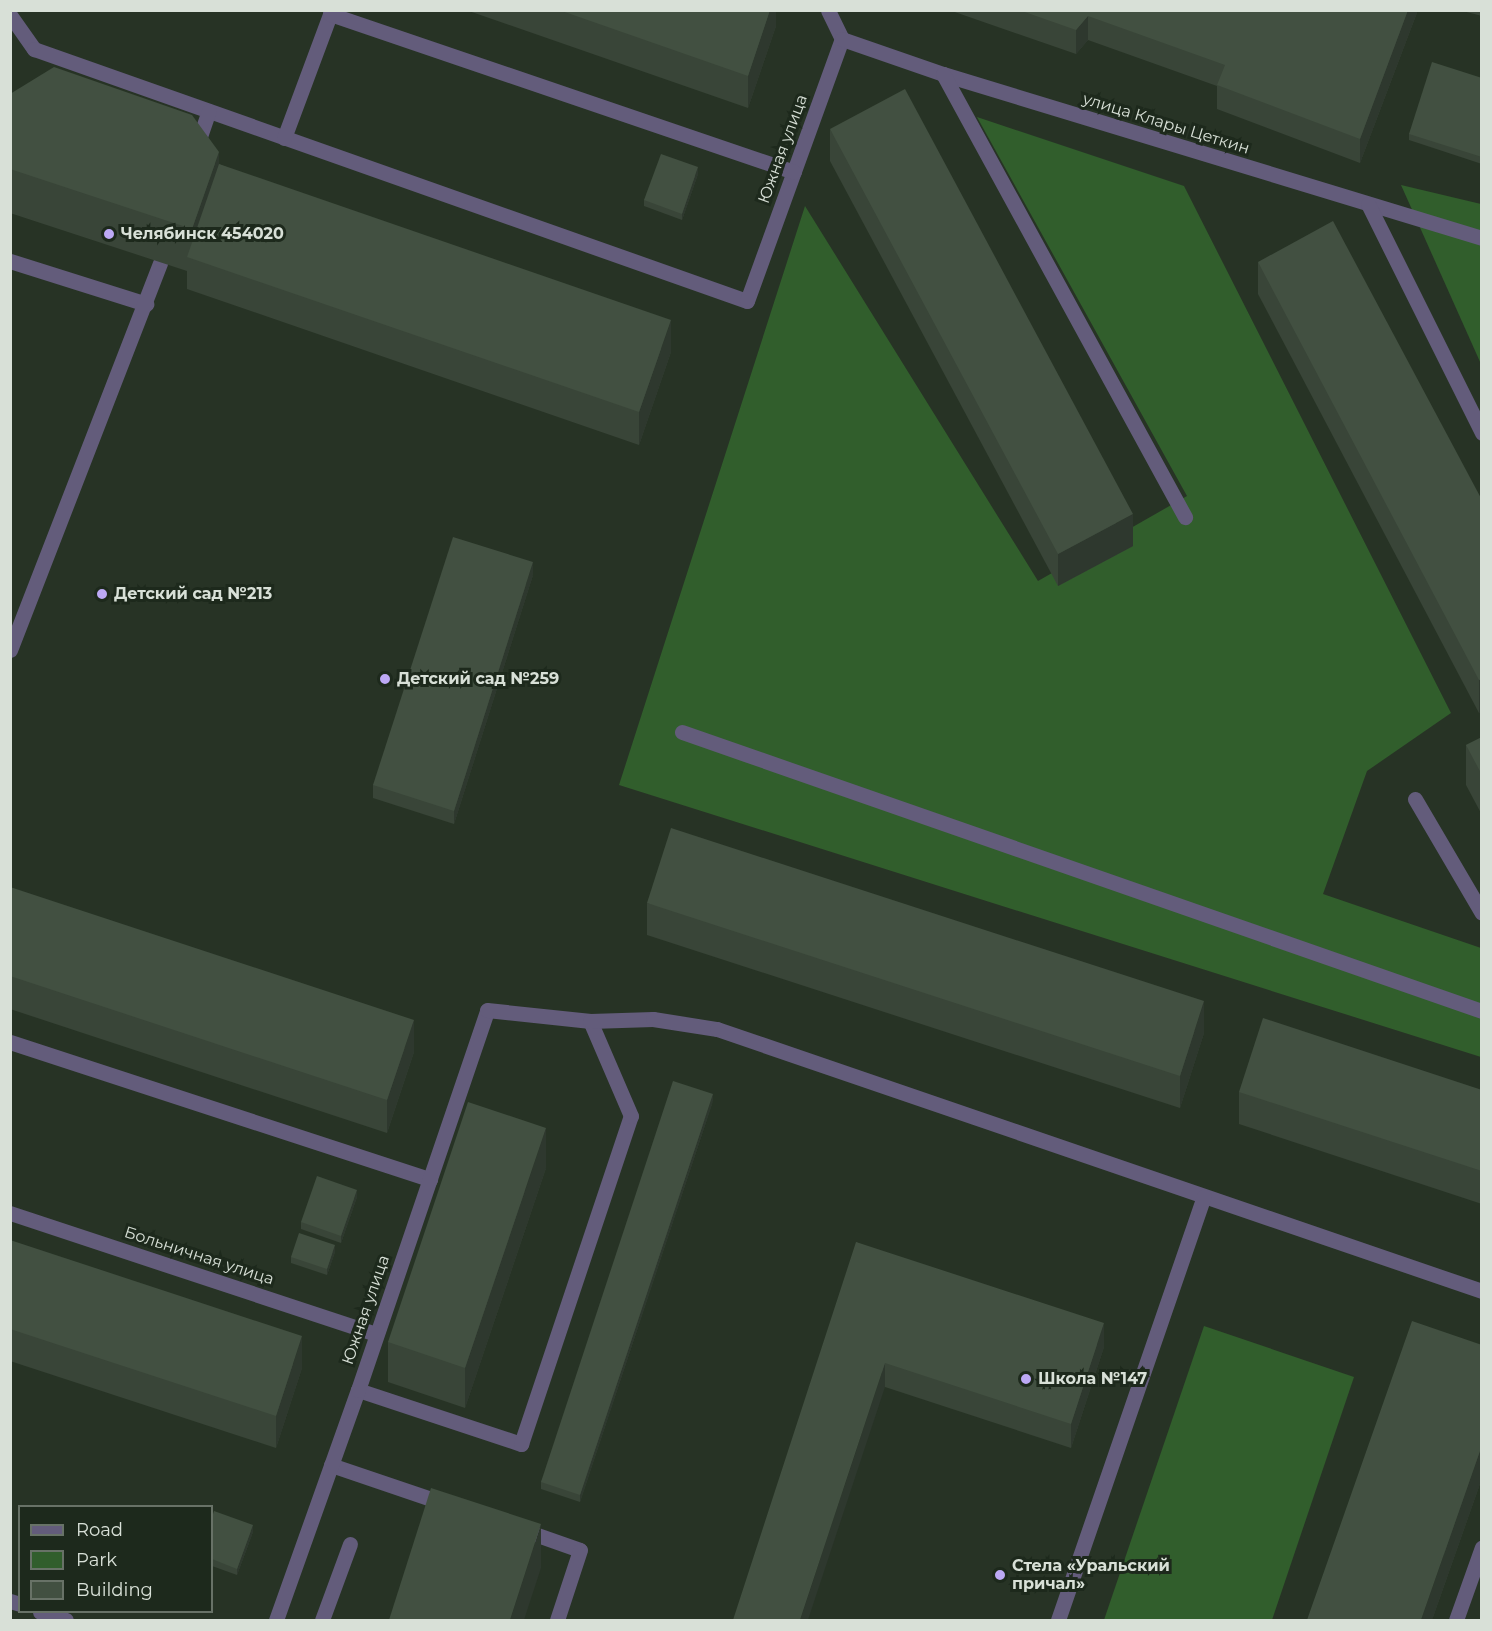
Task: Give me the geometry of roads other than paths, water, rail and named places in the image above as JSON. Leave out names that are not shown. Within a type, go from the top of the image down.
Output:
[{"type":"street","points":[[828,10],[842,39]]},
{"type":"street","points":[[10,15],[34,49],[284,138],[330,14],[794,172]]},
{"type":"street","name":"улица Клары Цеткин","points":[[842,39],[943,74],[1482,238]]},
{"type":"street","name":"Южная улица","points":[[284,138],[747,302],[842,39]]},
{"type":"street","points":[[943,74],[1185,517]]},
{"type":"street","points":[[192,159],[209,111]]},
{"type":"street","points":[[1368,204],[1482,433]]},
{"type":"street","points":[[10,261],[146,304]]},
{"type":"street","points":[[10,650],[160,263]]},
{"type":"street","points":[[682,732],[1482,1011]]},
{"type":"street","points":[[1415,799],[1482,913]]},
{"type":"street","name":"Южная улица","points":[[276,1620],[358,1390],[487,1010],[590,1021]]},
{"type":"street","points":[[358,1390],[520,1444],[631,1116],[590,1021],[653,1019],[717,1029],[1482,1291]]},
{"type":"street","points":[[10,1042],[430,1179]]},
{"type":"street","points":[[1058,1620],[1204,1196]]},
{"type":"street","name":"Больничная улица","points":[[10,1213],[376,1334]]},
{"type":"street","points":[[331,1465],[458,1508]]},
{"type":"street","points":[[513,1527],[580,1550],[557,1620]]},
{"type":"street","points":[[322,1620],[350,1544]]},
{"type":"street","points":[[1456,1620],[1482,1547]]},
{"type":"street","points":[[46,1613],[66,1620]]},
{"type":"place","name":"Челябинск 454020","points":[[109,234]]},
{"type":"place","name":"Детский сад №213","points":[[102,594]]},
{"type":"place","name":"Детский сад №259","points":[[385,679]]},
{"type":"place","name":"Школа №147","points":[[1026,1379]]},
{"type":"place","name":"Стела «Уральский причал»","points":[[1000,1575]]}]
